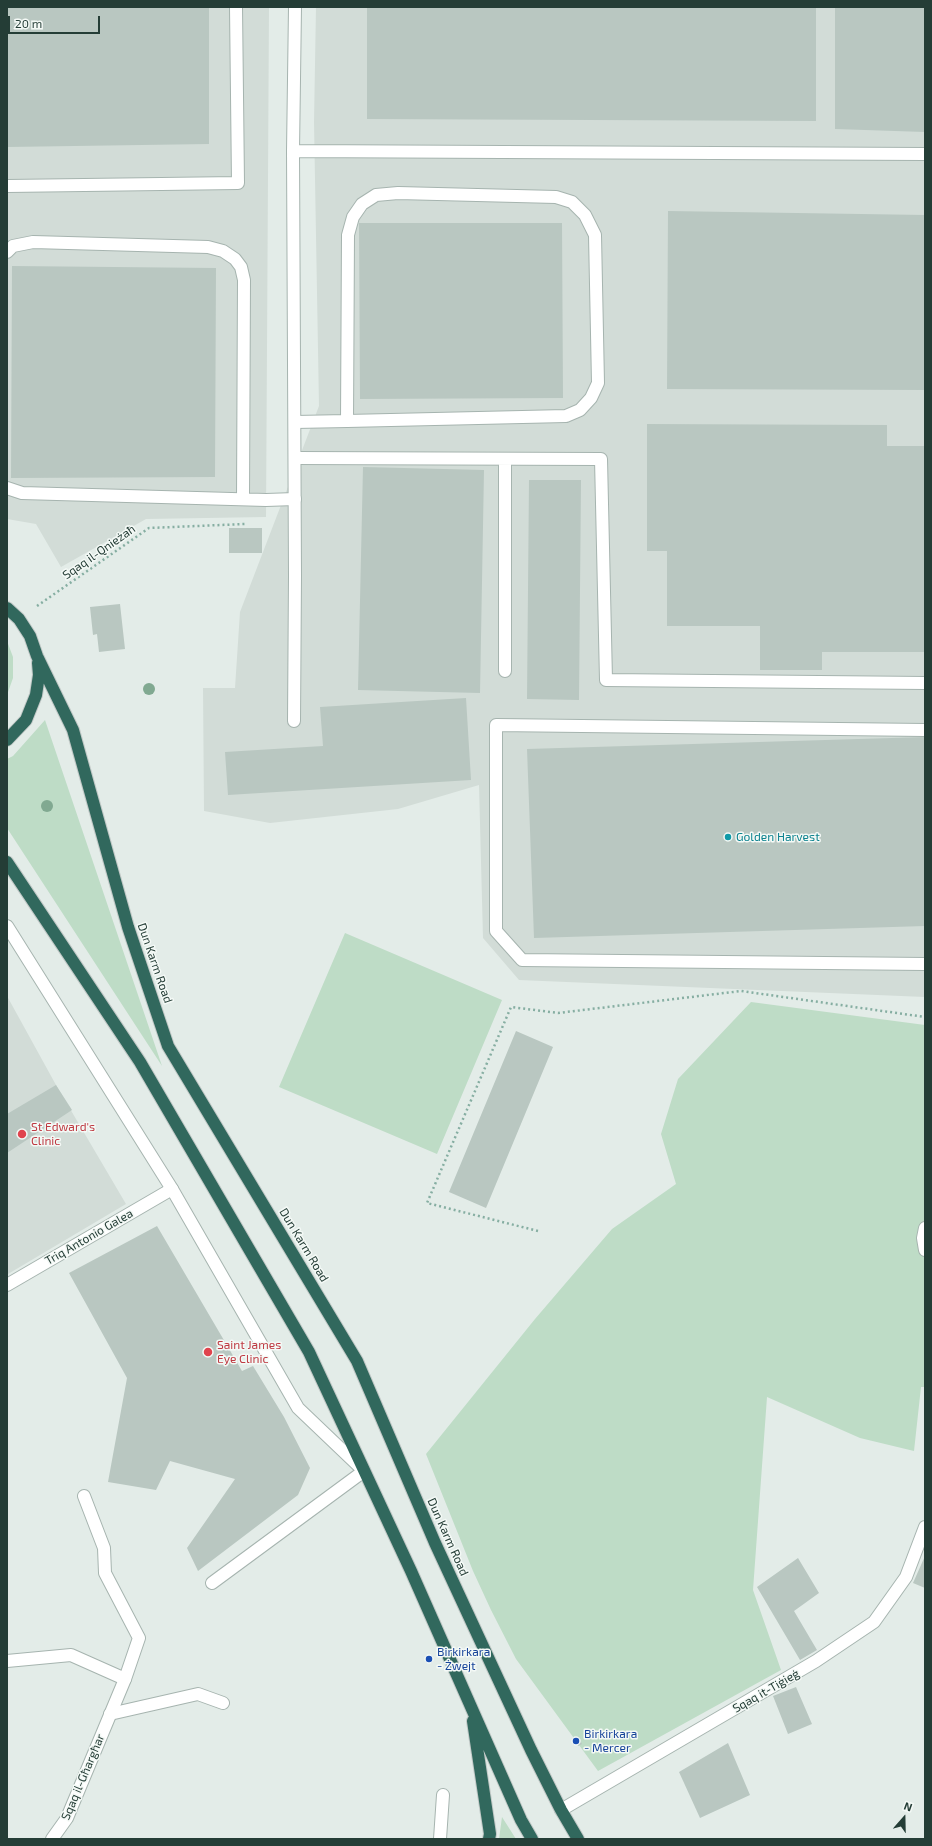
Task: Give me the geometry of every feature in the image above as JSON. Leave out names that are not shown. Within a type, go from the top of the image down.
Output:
[{"type":"highway","name":"Dun Karm Road","points":[[7,608],[19,619],[30,636],[37,656],[72,730],[128,927],[168,1046],[357,1361],[435,1544],[531,1750],[561,1810],[578,1839]]},
{"type":"highway","name":"Dun Karm Road","points":[[7,740],[26,720],[36,695],[39,676],[37,656]]},
{"type":"highway","points":[[7,862],[140,1062],[309,1352],[471,1706],[521,1820],[532,1839]]},
{"type":"highway","points":[[471,1706],[490,1834],[489,1839]]},
{"type":"street","points":[[7,186],[238,183],[236,7]]},
{"type":"street","points":[[294,721],[295,422],[293,151],[295,7]]},
{"type":"street","points":[[293,151],[925,154]]},
{"type":"street","points":[[295,422],[347,421],[566,416],[580,410],[591,398],[598,383],[595,235],[585,215],[572,202],[556,197],[398,193],[376,195],[362,204],[353,217],[348,235],[347,421]]},
{"type":"street","points":[[7,252],[13,246],[33,242],[200,247],[223,251],[235,259],[241,268],[244,280],[243,499]]},
{"type":"street","points":[[295,458],[601,459],[606,680],[925,682]]},
{"type":"street","points":[[505,458],[505,671]]},
{"type":"street","points":[[7,488],[22,492],[295,500]]},
{"type":"street","points":[[925,730],[496,725],[496,932],[522,960],[925,964]]},
{"type":"street","points":[[7,926],[172,1189],[298,1408],[364,1472],[212,1583]]},
{"type":"street","name":"Triq Antonio Galea","points":[[7,1285],[172,1189]]},
{"type":"street","points":[[925,1228],[923,1238],[925,1250]]},
{"type":"street","name":"Sqaq il-Għargħar","points":[[52,1839],[67,1818],[125,1679],[139,1638],[105,1574],[104,1548],[84,1496]]},
{"type":"street","name":"Sqaq it-Tiġieġ","points":[[561,1810],[816,1661],[874,1622],[906,1577],[925,1527]]},
{"type":"street","points":[[7,1662],[71,1655],[125,1679]]},
{"type":"street","points":[[110,1714],[198,1694],[224,1703]]},
{"type":"street","points":[[440,1839],[443,1795]]},
{"type":"path","name":"Sqaq il-Qnieżaħ","points":[[19,619],[149,528],[249,524]]},
{"type":"path","points":[[538,1231],[427,1203],[511,1007],[558,1013],[741,991],[925,1017]]},
{"type":"shaded area","points":[[7,7],[269,7],[266,517],[146,519],[61,567],[36,524],[7,519]]},
{"type":"shaded area","points":[[316,7],[925,7],[925,997],[519,980],[483,938],[479,785],[398,809],[270,823],[204,811],[203,688],[235,688],[240,612],[319,406],[314,122]]},
{"type":"shaded area","points":[[7,996],[56,1085],[126,1204],[8,1274],[7,1263]]},
{"type":"green space","points":[[7,641],[13,657],[13,678],[7,695]]},
{"type":"green space","points":[[45,720],[162,1066],[7,828],[7,759],[13,756]]},
{"type":"green space","points":[[345,933],[502,1000],[437,1154],[279,1087]]},
{"type":"green space","points":[[751,1002],[925,1025],[925,1387],[921,1387],[914,1451],[860,1438],[767,1397],[753,1590],[781,1670],[598,1771],[516,1659],[473,1571],[426,1454],[535,1319],[612,1229],[676,1184],[661,1134],[678,1079]]},
{"type":"green space","points":[[502,1817],[516,1839],[499,1839]]},
{"type":"building","points":[[7,7],[209,7],[209,144],[7,147]]},
{"type":"building","points":[[367,7],[816,7],[816,121],[367,119]]},
{"type":"building","points":[[835,7],[925,7],[925,132],[835,129]]},
{"type":"building","points":[[668,211],[925,215],[925,390],[667,389]]},
{"type":"building","points":[[359,223],[562,223],[563,398],[360,399]]},
{"type":"building","points":[[12,266],[216,268],[215,477],[11,478]]},
{"type":"building","points":[[647,424],[887,425],[887,446],[925,446],[925,652],[822,652],[822,670],[760,670],[760,626],[667,626],[667,551],[647,551]]},
{"type":"building","points":[[363,467],[484,470],[480,693],[358,690]]},
{"type":"building","points":[[529,480],[581,480],[579,700],[527,699]]},
{"type":"building","points":[[229,528],[262,528],[262,553],[229,553]]},
{"type":"building","points":[[120,604],[125,649],[99,652],[97,634],[93,635],[90,607]]},
{"type":"building","points":[[466,698],[471,780],[228,795],[225,752],[323,746],[320,707]]},
{"type":"building","name":"Golden Harvest","points":[[925,737],[925,926],[534,938],[527,749]]},
{"type":"building","points":[[516,1031],[553,1047],[486,1208],[449,1192]]},
{"type":"building","name":"St Edward's Clinic","points":[[56,1085],[72,1110],[7,1153],[7,1114]]},
{"type":"building","points":[[157,1226],[242,1371],[253,1366],[284,1417],[310,1468],[298,1495],[198,1571],[187,1548],[235,1479],[170,1461],[156,1490],[108,1482],[127,1378],[69,1273]]},
{"type":"building","points":[[925,1556],[925,1588],[913,1583]]},
{"type":"building","points":[[798,1558],[819,1593],[794,1611],[817,1650],[800,1660],[757,1587]]},
{"type":"building","points":[[796,1687],[812,1724],[788,1734],[773,1696]]},
{"type":"building","points":[[578,1736],[582,1744],[578,1746],[574,1738]]},
{"type":"building","points":[[728,1743],[750,1795],[700,1818],[679,1772]]},
{"type":"place","name":"Golden Harvest","points":[[728,837]]},
{"type":"place","name":"St Edward's Clinic","points":[[22,1134]]},
{"type":"place","name":"Saint James Eye Clinic","points":[[208,1352]]},
{"type":"place","name":"Birkirkara - Żwejt","points":[[429,1659]]},
{"type":"place","name":"Birkirkara - Mercer","points":[[576,1741]]}]
